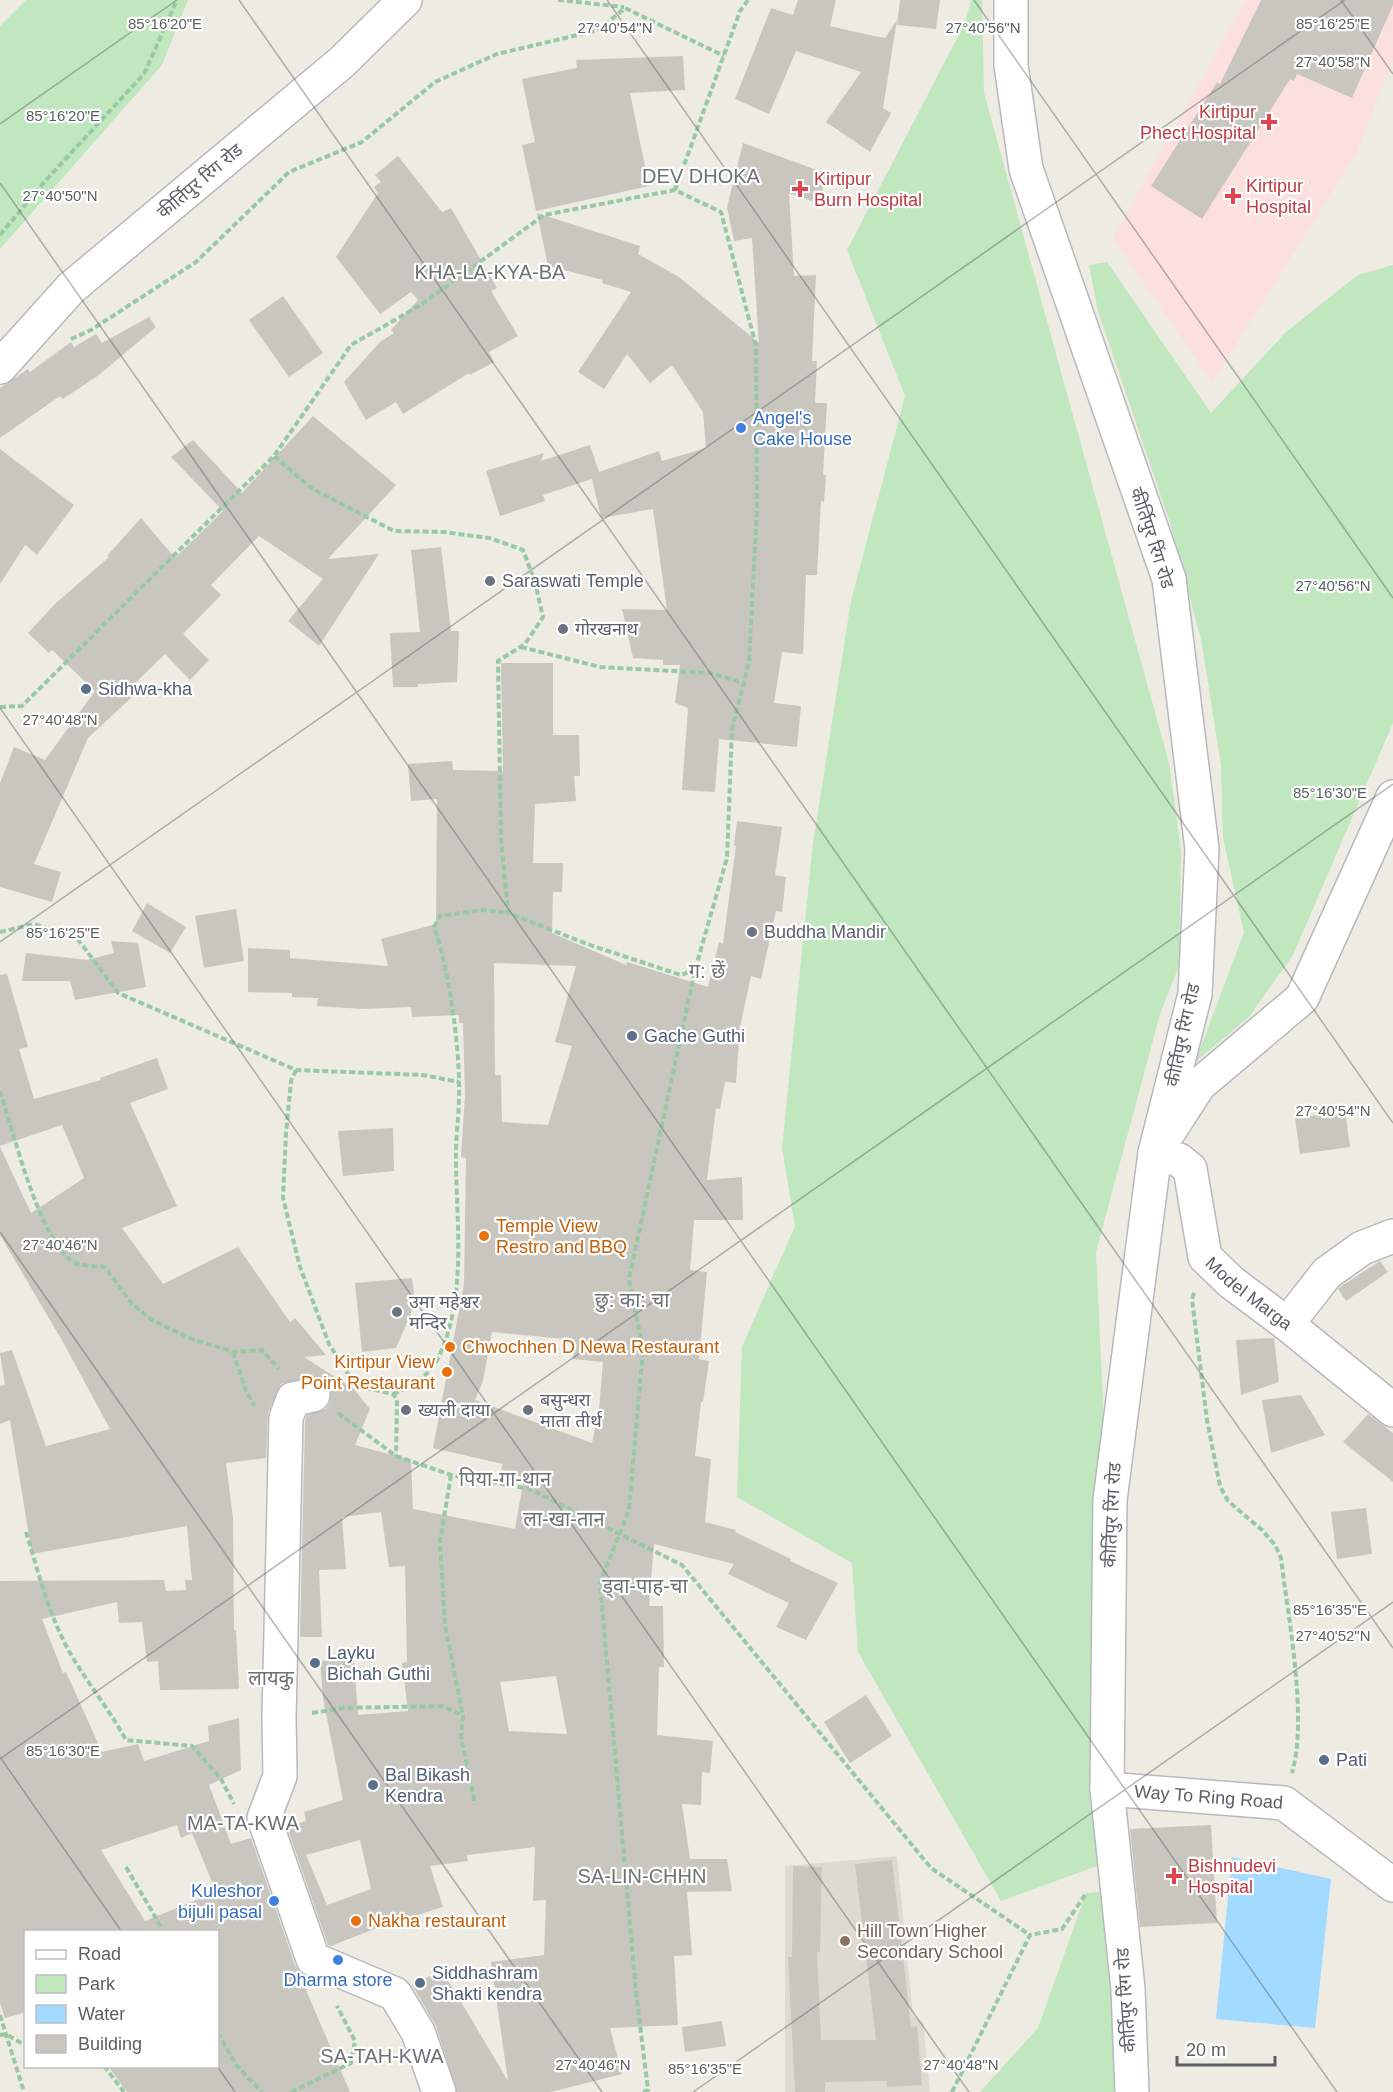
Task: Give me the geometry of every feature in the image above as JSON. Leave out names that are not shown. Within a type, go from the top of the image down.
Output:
[{"type":"street","name":"कीर्तिपुर रिंग रोड","points":[[0,367],[71,288],[342,62],[405,0]]},
{"type":"street","name":"कीर्तिपुर रिंग रोड","points":[[1011,0],[1011,65],[1026,170],[1169,579],[1202,849],[1195,994],[1155,1153],[1110,1500],[1107,1789],[1128,1989],[1132,2092]]},
{"type":"street","points":[[1302,998],[1393,797]]},
{"type":"street","points":[[1155,1153],[1199,1085],[1302,998],[1393,853]]},
{"type":"street","name":"Model Marga","points":[[1155,1153],[1179,1160],[1190,1169],[1205,1257],[1231,1282],[1393,1410]]},
{"type":"street","points":[[1287,1324],[1327,1273],[1362,1248],[1393,1236]]},
{"type":"street","points":[[301,1403],[279,1717],[280,1776],[264,1818],[313,1959],[395,1994],[418,2032],[439,2092]]},
{"type":"street","name":"Way To Ring Road","points":[[1107,1789],[1284,1803],[1393,1885]]},
{"type":"path","points":[[0,235],[47,179],[144,74],[177,0]]},
{"type":"path","points":[[558,0],[625,8],[724,56]]},
{"type":"path","points":[[675,190],[740,11],[748,0]]},
{"type":"path","points":[[69,340],[90,330],[196,262],[289,172],[362,142],[435,82],[497,54],[599,30],[625,8]]},
{"type":"path","points":[[0,707],[22,706],[274,456],[351,345],[420,305],[544,215],[675,190],[721,212],[756,346],[757,508],[749,662],[732,729],[727,858],[695,970],[629,1279],[643,1350],[629,1510],[600,1583],[636,1992],[648,2090],[643,2092]]},
{"type":"path","points":[[274,456],[311,488],[394,531],[444,532],[489,538],[523,550],[535,582],[543,616],[525,644],[498,661],[501,839],[508,913]]},
{"type":"path","points":[[520,647],[600,667],[711,673],[743,683]]},
{"type":"path","points":[[296,1070],[291,1081],[283,1198],[300,1267],[329,1344],[356,1386],[393,1394],[412,1387],[421,1380],[440,1356],[456,1304],[458,1234],[456,1163],[459,1082],[443,950],[434,927],[440,916],[483,910],[508,913],[590,945],[681,975],[695,970]]},
{"type":"path","points":[[0,932],[33,924],[77,938],[118,993],[296,1070],[423,1075],[459,1082]]},
{"type":"path","points":[[0,1091],[31,1188],[53,1240],[74,1263],[105,1267],[132,1304],[152,1320],[192,1339],[233,1352],[261,1350],[301,1403],[396,1456],[451,1475],[530,1489],[682,1565],[931,1868],[1030,1935],[1062,1929],[1086,1893],[1116,1882]]},
{"type":"path","points":[[1205,1257],[1192,1299],[1207,1420],[1220,1486],[1228,1501],[1262,1530],[1275,1545],[1281,1558],[1296,1686],[1298,1754],[1284,1803]]},
{"type":"path","points":[[233,1352],[246,1391],[264,1420],[301,1403]]},
{"type":"path","points":[[393,1394],[397,1401],[396,1456]]},
{"type":"path","points":[[451,1475],[440,1542],[445,1625],[463,1716],[461,1736],[475,1804]]},
{"type":"path","points":[[26,1532],[45,1593],[72,1656],[109,1709],[126,1740],[192,1746],[221,1779],[237,1810]]},
{"type":"path","points":[[344,1708],[442,1706],[463,1716]]},
{"type":"path","points":[[126,1867],[163,1930]]},
{"type":"path","points":[[952,2092],[1030,1935]]},
{"type":"path","points":[[291,2092],[351,2063],[355,2041],[313,1959]]},
{"type":"path","points":[[0,2015],[24,2092]]},
{"type":"path","points":[[0,2035],[6,2034],[24,2045]]},
{"type":"path","points":[[219,2035],[236,2065],[262,2092]]},
{"type":"path","points":[[105,2068],[124,2092]]},
{"type":"shaded area","name":"Kirtipur Hospital","points":[[1246,0],[1393,0],[1393,60],[1356,154],[1212,383],[1113,238]]},
{"type":"shaded area","name":"Hill Town Higher Secondary School","points":[[897,1856],[913,2016],[923,2022],[930,2092],[785,2092],[785,1866]]},
{"type":"green space","points":[[26,0],[188,0],[162,65],[0,249],[0,26]]},
{"type":"green space","points":[[971,0],[982,0],[984,93],[1169,763],[1181,850],[1179,966],[1160,1014],[1096,1252],[1124,1856],[1001,1901],[858,1652],[852,1563],[737,1497],[742,1347],[795,1226],[782,1148],[813,843],[851,601],[905,396],[847,250],[965,23]]},
{"type":"green space","points":[[1107,262],[1211,413],[1286,332],[1358,275],[1393,265],[1393,723],[1293,955],[1249,1017],[1195,1062],[1244,933],[1223,838],[1221,765],[1201,639],[1169,520],[1098,311],[1089,265]]},
{"type":"green space","points":[[1121,1890],[1148,2092],[980,2092],[1038,2028],[1086,1893]]},
{"type":"water","points":[[1232,1857],[1331,1879],[1315,2028],[1216,2019]]},
{"type":"building","points":[[798,0],[836,0],[830,26],[869,35],[885,38],[897,20],[883,108],[891,113],[870,152],[826,122],[861,72],[796,51],[769,114],[735,99],[771,8],[793,15]]},
{"type":"building","points":[[900,0],[940,0],[936,29],[897,25]]},
{"type":"building","points":[[1261,0],[1393,0],[1393,5],[1352,98],[1297,74],[1294,81],[1290,79],[1202,219],[1151,186],[1217,82],[1220,84]]},
{"type":"building","points":[[683,56],[685,90],[630,93],[649,186],[536,211],[522,145],[535,142],[522,79],[577,68],[576,60]]},
{"type":"building","points":[[743,143],[825,173],[821,204],[789,193],[794,276],[816,275],[812,361],[817,361],[815,403],[827,403],[823,475],[826,475],[824,502],[821,501],[817,575],[806,575],[803,654],[782,652],[774,703],[801,706],[797,747],[719,739],[715,792],[682,790],[688,708],[675,703],[680,665],[663,665],[663,660],[633,658],[622,609],[667,610],[653,509],[601,518],[592,479],[543,495],[545,501],[500,516],[486,471],[544,453],[541,461],[590,445],[599,472],[659,451],[662,461],[706,448],[703,412],[672,365],[650,383],[627,354],[604,389],[578,372],[631,292],[602,283],[603,280],[548,266],[537,213],[640,246],[638,254],[679,277],[759,343],[752,238],[734,241],[727,207]]},
{"type":"building","points":[[398,156],[442,212],[451,208],[497,288],[491,291],[518,336],[489,352],[494,362],[470,375],[469,373],[403,414],[396,402],[366,420],[344,382],[380,342],[394,333],[391,330],[418,300],[411,292],[380,314],[336,257],[378,193],[374,187],[381,182],[375,175]]},
{"type":"building","points":[[283,296],[323,353],[289,377],[249,320]]},
{"type":"building","points":[[149,317],[156,327],[99,375],[63,399],[60,396],[0,438],[0,388],[28,369],[30,372],[71,342],[74,347],[96,334],[102,343]]},
{"type":"building","points":[[313,416],[396,485],[328,559],[379,554],[319,646],[288,621],[323,579],[259,536],[211,585],[221,595],[183,634],[209,660],[190,680],[165,654],[126,692],[132,697],[88,738],[34,864],[61,872],[52,902],[0,887],[0,783],[14,747],[45,760],[95,691],[52,650],[49,653],[28,633],[56,603],[109,557],[107,556],[141,518],[175,558],[223,511],[171,457],[193,440],[242,493]]},
{"type":"building","points":[[0,449],[74,505],[37,555],[25,545],[0,584]]},
{"type":"building","points":[[441,547],[451,631],[459,631],[457,682],[418,684],[418,687],[393,687],[390,633],[420,632],[411,550]]},
{"type":"building","points":[[501,663],[553,663],[553,735],[579,735],[580,776],[574,776],[576,801],[535,804],[533,863],[563,863],[562,892],[553,892],[552,933],[626,965],[627,962],[708,987],[719,942],[723,944],[736,846],[734,846],[737,821],[782,827],[775,875],[786,877],[782,912],[776,911],[761,979],[751,976],[740,1027],[736,1083],[725,1082],[720,1109],[716,1108],[707,1180],[742,1177],[743,1220],[694,1220],[690,1270],[707,1272],[699,1359],[709,1361],[703,1402],[701,1402],[695,1456],[711,1459],[705,1522],[736,1530],[735,1532],[791,1559],[790,1561],[838,1583],[806,1640],[776,1627],[789,1603],[728,1574],[734,1564],[654,1544],[649,1606],[663,1606],[664,1667],[659,1667],[657,1735],[713,1741],[710,1773],[702,1772],[701,1805],[682,1804],[690,1859],[727,1859],[732,1891],[687,1892],[692,1955],[674,1956],[678,2025],[610,2028],[622,2074],[551,2092],[457,2092],[436,2026],[412,1985],[442,1970],[508,2081],[491,1962],[544,1955],[546,1900],[533,1901],[535,1847],[467,1855],[468,1861],[430,1866],[443,1907],[382,1926],[331,1946],[328,1945],[287,1827],[306,1821],[304,1812],[343,1800],[323,1698],[320,1661],[354,1660],[358,1715],[408,1711],[402,1663],[407,1662],[405,1566],[389,1567],[381,1512],[342,1517],[346,1569],[319,1570],[322,1637],[300,1637],[305,1422],[307,1415],[326,1409],[330,1402],[331,1392],[327,1383],[318,1377],[281,1384],[268,1412],[266,1458],[226,1463],[233,1518],[234,1630],[236,1630],[239,1689],[160,1690],[158,1661],[147,1662],[142,1622],[119,1623],[117,1602],[42,1619],[63,1673],[66,1672],[102,1752],[138,1744],[144,1761],[209,1741],[208,1726],[239,1718],[241,1770],[209,1785],[231,1844],[251,1838],[295,1965],[301,1973],[299,1974],[350,2092],[127,2092],[110,2068],[219,2068],[219,1930],[24,1930],[24,2013],[5,2018],[0,2003],[0,1581],[164,1580],[166,1591],[186,1590],[185,1580],[192,1580],[187,1526],[32,1554],[10,1420],[0,1424],[0,1386],[5,1385],[0,1353],[12,1350],[46,1446],[110,1429],[64,1344],[0,1235],[0,1147],[31,1213],[84,1178],[62,1125],[0,1146],[0,975],[7,974],[28,1047],[19,1049],[34,1099],[101,1080],[100,1078],[157,1058],[168,1089],[130,1103],[177,1206],[122,1228],[163,1284],[238,1247],[290,1322],[295,1318],[326,1355],[304,1357],[354,1389],[370,1409],[355,1445],[411,1460],[413,1509],[515,1529],[524,1478],[501,1469],[503,1464],[433,1448],[464,1284],[466,1158],[461,1157],[465,1096],[463,1023],[459,1023],[459,1015],[412,1017],[411,1007],[363,1009],[317,1006],[318,998],[292,997],[292,993],[248,992],[248,948],[290,950],[290,958],[388,966],[381,939],[436,924],[437,799],[411,801],[408,764],[452,761],[453,770],[503,771]],"holes":[[[494,963],[576,966],[555,1042],[572,1046],[548,1125],[502,1122],[501,1075],[495,1075]],[[492,1332],[574,1340],[573,1359],[603,1362],[599,1409],[592,1443],[475,1400],[483,1381]],[[556,1676],[567,1734],[509,1731],[500,1682]],[[177,1825],[181,1838],[192,1833],[216,1892],[145,1921],[101,1850]],[[360,1840],[371,1889],[327,1905],[306,1855]]]},
{"type":"building","points":[[147,903],[186,927],[170,953],[132,931]]},
{"type":"building","points":[[236,909],[244,961],[204,968],[195,916]]},
{"type":"building","points":[[111,941],[138,943],[146,987],[75,1000],[70,981],[22,981],[26,953],[87,960],[114,953]]},
{"type":"building","points":[[1345,1111],[1350,1147],[1300,1154],[1295,1118]]},
{"type":"building","points":[[393,1128],[394,1171],[343,1176],[338,1131]]},
{"type":"building","points":[[1380,1261],[1388,1272],[1346,1301],[1338,1289]]},
{"type":"building","points":[[412,1278],[415,1304],[396,1348],[362,1352],[355,1283]]},
{"type":"building","points":[[1274,1338],[1279,1382],[1241,1395],[1236,1340]]},
{"type":"building","points":[[1301,1395],[1325,1435],[1271,1453],[1262,1400]]},
{"type":"building","points":[[1368,1414],[1393,1433],[1393,1482],[1343,1442]]},
{"type":"building","points":[[1366,1508],[1372,1554],[1337,1559],[1331,1512]]},
{"type":"building","points":[[866,1695],[892,1736],[850,1763],[824,1722]]},
{"type":"building","name":"Bishnudevi Hospital","points":[[1211,1825],[1217,1923],[1140,1927],[1130,1829]]},
{"type":"building","points":[[892,1860],[911,2027],[917,2026],[922,2085],[887,2087],[887,2081],[825,2082],[825,2092],[795,2092],[788,1957],[792,1957],[793,1866],[822,1867],[820,1952],[817,1952],[821,2040],[876,2040],[855,1864]]},
{"type":"building","points":[[722,2021],[726,2046],[685,2052],[682,2027]]},
{"type":"place","name":"Kirtipur Phect Hospital","points":[[1269,122]]},
{"type":"place","name":"Kirtipur Burn Hospital","points":[[800,189]]},
{"type":"place","name":"Kirtipur Hospital","points":[[1233,196]]},
{"type":"place","name":"Angel's Cake House","points":[[741,428]]},
{"type":"place","name":"Saraswati Temple","points":[[490,581]]},
{"type":"place","name":"गोरखनाथ","points":[[563,629]]},
{"type":"place","name":"Sidhwa-kha","points":[[86,689]]},
{"type":"place","name":"Buddha Mandir","points":[[752,932]]},
{"type":"place","name":"Gache Guthi","points":[[632,1036]]},
{"type":"place","name":"Temple View Restro and BBQ","points":[[484,1236]]},
{"type":"place","name":"उमा महेश्वर मन्दिर","points":[[397,1312]]},
{"type":"place","name":"Chwochhen D Newa Restaurant","points":[[450,1347]]},
{"type":"place","name":"Kirtipur View Point Restaurant","points":[[447,1372]]},
{"type":"place","name":"ख्यली दाया","points":[[406,1410]]},
{"type":"place","name":"बसुन्धरा माता तीर्थ","points":[[528,1410]]},
{"type":"place","name":"Layku Bichah Guthi","points":[[315,1663]]},
{"type":"place","name":"Pati","points":[[1324,1760]]},
{"type":"place","name":"Bal Bikash Kendra","points":[[373,1785]]},
{"type":"place","name":"Bishnudevi Hospital","points":[[1174,1876]]},
{"type":"place","name":"Kuleshor bijuli pasal","points":[[274,1901]]},
{"type":"place","name":"Nakha restaurant","points":[[356,1921]]},
{"type":"place","name":"Hill Town Higher Secondary School","points":[[845,1941]]},
{"type":"place","name":"Dharma store","points":[[338,1960]]},
{"type":"place","name":"Siddhashram Shakti kendra","points":[[420,1983]]},
{"type":"district","name":"DEV DHOKA","points":[[701,176]]},
{"type":"district","name":"KHA-LA-KYA-BA","points":[[490,272]]},
{"type":"district","name":"ग: छें","points":[[707,971]]},
{"type":"district","name":"छु: का: चा","points":[[632,1300]]},
{"type":"district","name":"पिया-गा-थान","points":[[505,1479]]},
{"type":"district","name":"ला-खा-तान","points":[[564,1519]]},
{"type":"district","name":"ड्वा-पाह-चा","points":[[645,1586]]},
{"type":"district","name":"लायकु","points":[[271,1678]]},
{"type":"district","name":"MA-TA-KWA","points":[[243,1823]]},
{"type":"district","name":"SA-LIN-CHHN","points":[[642,1876]]},
{"type":"district","name":"SA-TAH-KWA","points":[[382,2056]]}]
